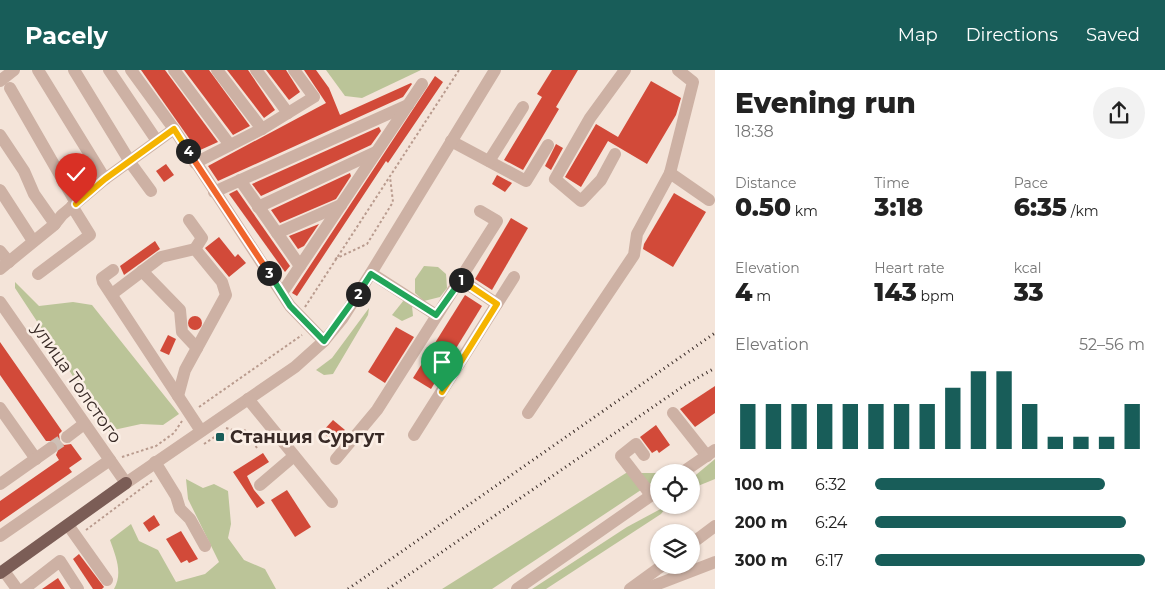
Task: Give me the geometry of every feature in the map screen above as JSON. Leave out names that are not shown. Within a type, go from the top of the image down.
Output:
[{"type":"main road","points":[[2,572],[126,483]]},
{"type":"street","points":[[14,70],[5,84],[90,235],[38,274]]},
{"type":"street","points":[[38,70],[105,179]]},
{"type":"street","points":[[74,70],[151,191]]},
{"type":"street","points":[[109,70],[157,141]]},
{"type":"street","points":[[132,70],[174,129],[290,306],[324,341]]},
{"type":"street","points":[[174,70],[230,145]]},
{"type":"street","points":[[217,70],[262,129]]},
{"type":"street","points":[[256,70],[288,113]]},
{"type":"street","points":[[195,163],[262,129],[314,97],[294,70]]},
{"type":"street","points":[[126,483],[296,367],[324,341],[342,319],[371,274],[495,70]]},
{"type":"street","points":[[615,154],[601,180],[581,201],[555,179],[590,118],[625,70]]},
{"type":"street","points":[[528,413],[634,255],[637,234],[670,173],[693,82],[678,70]]},
{"type":"street","points":[[282,293],[422,84]]},
{"type":"street","points":[[214,192],[408,105]]},
{"type":"street","points":[[489,161],[523,107]]},
{"type":"street","points":[[0,251],[4,266],[105,179],[174,129]]},
{"type":"street","points":[[0,135],[24,171],[34,194],[55,224]]},
{"type":"street","points":[[451,141],[526,181],[548,145]]},
{"type":"street","points":[[258,206],[376,152]]},
{"type":"street","points":[[670,173],[709,200]]},
{"type":"street","points":[[240,180],[300,266]]},
{"type":"street","points":[[0,190],[33,241]]},
{"type":"street","points":[[277,233],[341,205]]},
{"type":"street","points":[[336,459],[377,410],[497,221],[480,211]]},
{"type":"street","points":[[112,294],[161,257],[195,249],[202,238],[189,220]]},
{"type":"street","points":[[178,396],[185,370],[226,295],[222,282],[195,249]]},
{"type":"street","points":[[113,270],[102,278],[202,431]]},
{"type":"street","points":[[142,271],[180,310],[182,332],[197,348]]},
{"type":"street","points":[[371,274],[436,315]]},
{"type":"street","points":[[414,435],[514,277]]},
{"type":"street","points":[[460,279],[497,304]]},
{"type":"street","name":"улица Толстого","points":[[0,302],[126,483]]},
{"type":"street","points":[[248,399],[332,502]]},
{"type":"street","points":[[0,408],[36,459]]},
{"type":"street","points":[[673,413],[711,453],[695,464]]},
{"type":"street","points":[[67,437],[84,424]]},
{"type":"street","points":[[644,455],[636,444],[621,456],[650,487]]},
{"type":"street","points":[[0,484],[51,448]]},
{"type":"street","points":[[260,485],[294,456]]},
{"type":"street","points":[[0,536],[110,460]]},
{"type":"street","points":[[155,462],[176,496],[180,509],[190,519],[205,546]]},
{"type":"street","points":[[517,589],[650,496]]},
{"type":"street","points":[[68,525],[107,580]]},
{"type":"street","points":[[700,537],[715,526]]},
{"type":"street","points":[[24,589],[60,561],[78,589]]},
{"type":"street","points":[[639,587],[715,562]]},
{"type":"street","points":[[2,572],[18,589]]},
{"type":"street","points":[[639,587],[653,574]]},
{"type":"path","points":[[300,316],[335,259],[460,70]]},
{"type":"path","points":[[335,259],[367,244],[392,202],[390,175]]},
{"type":"path","points":[[110,460],[156,446],[174,432],[190,414],[306,332]]},
{"type":"path","points":[[200,446],[226,428],[239,432],[244,429],[256,448]]},
{"type":"path","points":[[76,536],[162,474]]},
{"type":"green space","points":[[326,70],[421,70],[362,98],[345,96]]},
{"type":"green space","points":[[424,266],[438,267],[446,274],[447,288],[440,297],[424,301],[415,293],[415,279]]},
{"type":"green space","points":[[15,282],[39,306],[73,302],[92,305],[179,414],[163,425],[141,424],[109,431],[15,288]]},
{"type":"green space","points":[[404,300],[412,306],[413,316],[402,321],[392,315]]},
{"type":"green space","points":[[369,308],[368,315],[333,374],[324,375],[316,370],[332,358]]},
{"type":"green space","points":[[715,459],[715,479],[700,485],[700,472]]},
{"type":"green space","points":[[650,472],[650,484],[492,589],[442,589],[626,473]]},
{"type":"green space","points":[[186,479],[203,488],[214,484],[228,491],[231,524],[228,538],[244,560],[265,569],[276,589],[114,589],[117,583],[118,571],[110,540],[131,524],[139,541],[158,550],[176,582],[205,574],[219,562],[188,499]]},
{"type":"green space","points":[[651,514],[661,514],[546,589],[532,589],[627,527]]},
{"type":"building","points":[[141,70],[165,70],[218,142],[198,151]]},
{"type":"building","points":[[184,70],[209,70],[250,126],[233,135]]},
{"type":"building","points":[[227,70],[248,70],[275,110],[264,118]]},
{"type":"building","points":[[266,70],[286,70],[300,92],[289,100]]},
{"type":"building","points":[[304,70],[316,70],[329,88],[340,115],[412,84],[403,97],[218,181],[208,166],[326,103]]},
{"type":"building","points":[[552,70],[578,70],[556,107],[559,109],[523,170],[504,160],[542,97],[537,94]]},
{"type":"building","points":[[435,76],[443,82],[388,163],[386,161],[297,296],[292,293]]},
{"type":"building","points":[[651,81],[681,98],[676,115],[647,164],[608,141],[581,187],[565,177],[596,124],[618,137]]},
{"type":"building","points":[[379,127],[381,131],[371,145],[261,196],[252,184]]},
{"type":"building","points":[[556,144],[563,148],[551,170],[545,166]]},
{"type":"building","points":[[166,164],[174,175],[164,182],[156,171]]},
{"type":"building","points":[[350,173],[351,176],[336,199],[280,223],[271,210]]},
{"type":"building","points":[[497,175],[512,183],[505,192],[492,184]]},
{"type":"building","points":[[237,190],[290,266],[285,272],[229,194]]},
{"type":"building","points":[[674,193],[706,212],[673,267],[643,249],[644,244]]},
{"type":"building","points":[[511,218],[528,228],[492,290],[475,279]]},
{"type":"building","points":[[319,224],[304,246],[298,249],[289,236]]},
{"type":"building","points":[[219,237],[235,257],[238,254],[246,263],[229,277],[205,248]]},
{"type":"building","points":[[155,241],[160,249],[124,275],[120,266]]},
{"type":"building","points":[[465,295],[482,306],[431,389],[413,378]]},
{"type":"building","points":[[195,316],[200,318],[202,323],[200,328],[195,330],[190,328],[188,323],[190,318]]},
{"type":"building","points":[[396,327],[414,337],[385,383],[368,372]]},
{"type":"building","points":[[168,335],[176,339],[169,355],[160,351]]},
{"type":"building","points":[[0,342],[62,431],[59,434],[60,442],[64,445],[71,444],[82,459],[69,468],[72,472],[0,522],[0,501],[59,460],[56,455],[59,448],[55,441],[46,441],[0,375]]},
{"type":"building","points":[[715,386],[715,413],[695,427],[680,409]]},
{"type":"building","points":[[333,420],[345,430],[334,442],[322,432]]},
{"type":"building","points":[[656,425],[670,445],[659,453],[657,450],[652,453],[640,437]]},
{"type":"building","points":[[263,453],[269,462],[247,476],[254,490],[265,503],[257,508],[233,472]]},
{"type":"building","points":[[287,490],[311,527],[295,537],[271,500]]},
{"type":"building","points":[[154,515],[160,525],[149,532],[143,523]]},
{"type":"building","points":[[181,531],[198,559],[189,563],[187,560],[181,563],[166,539]]},
{"type":"building","points":[[79,554],[104,587],[102,589],[93,589],[73,559]]},
{"type":"building","points":[[58,578],[65,589],[42,589]]},
{"type":"tunnel","points":[[51,448],[67,437]]},
{"type":"railway","points":[[348,589],[715,333]]},
{"type":"railway","points":[[388,589],[685,385],[715,368]]},
{"type":"place","name":"Станция Сургут","points":[[220,437]]},
{"type":"route","points":[[76,204],[105,179],[174,129],[290,306],[324,341],[342,319],[371,274],[436,315],[460,279],[497,304],[442,392]]}]
